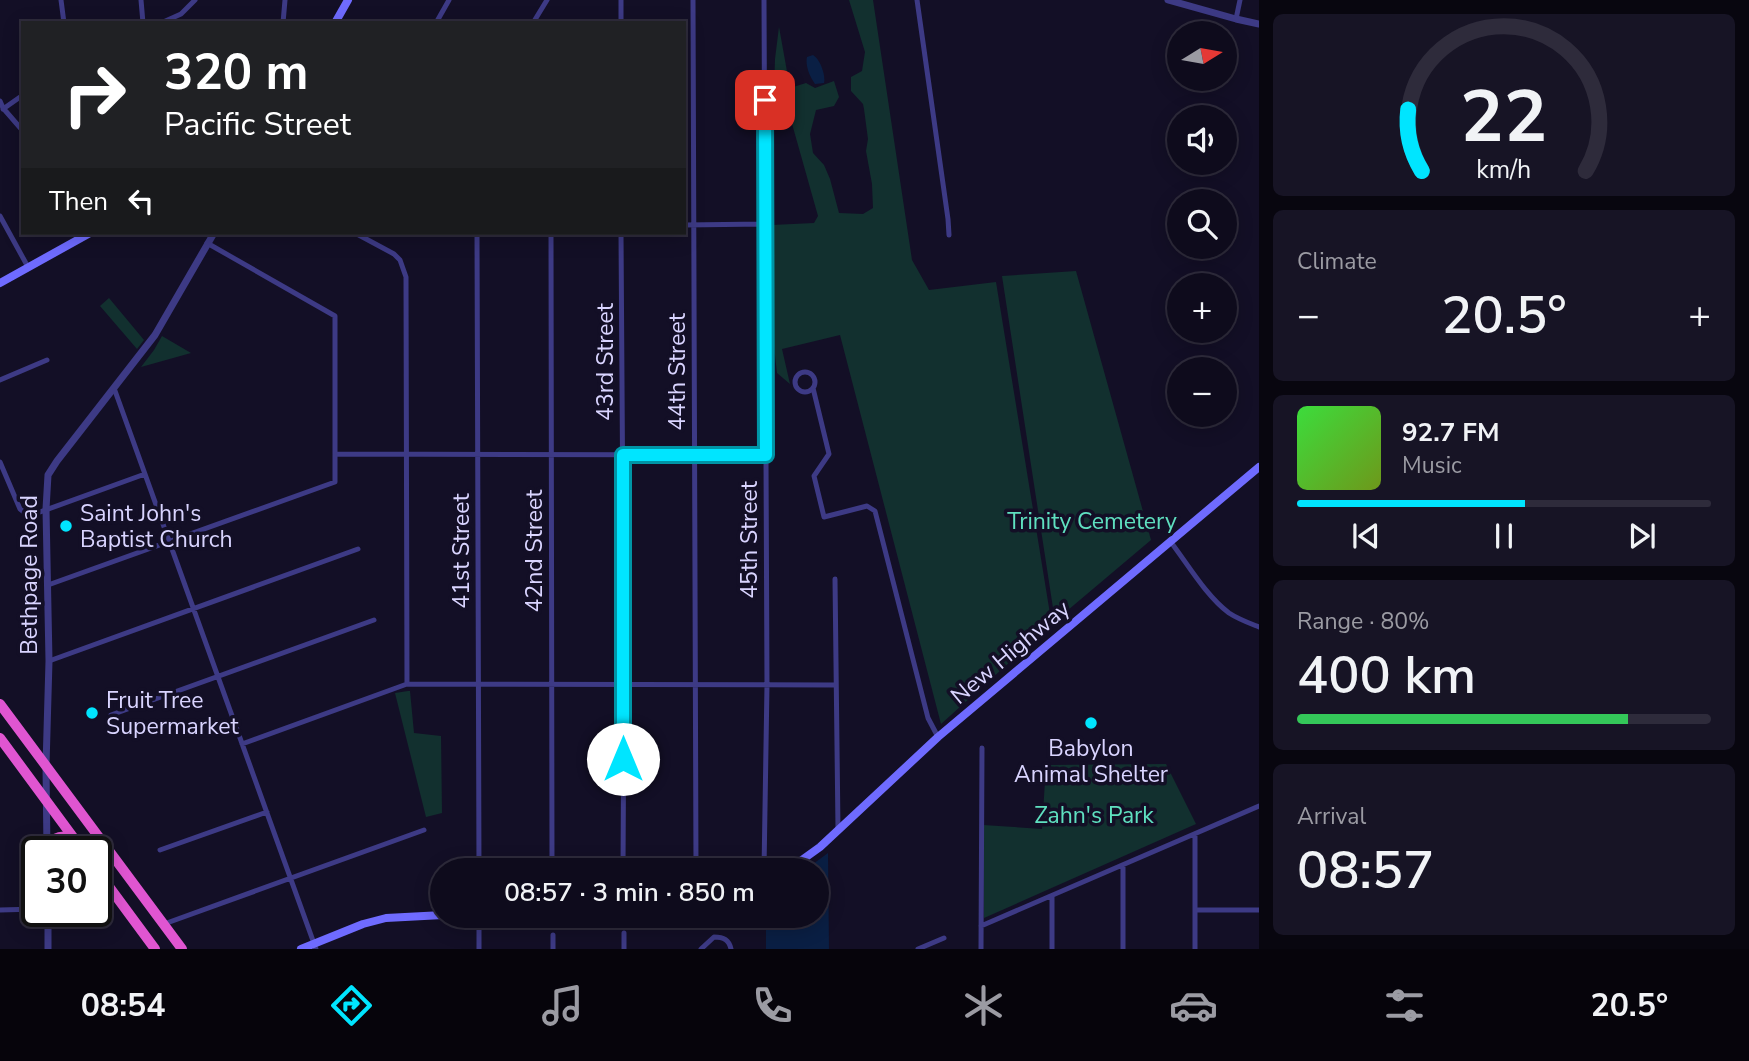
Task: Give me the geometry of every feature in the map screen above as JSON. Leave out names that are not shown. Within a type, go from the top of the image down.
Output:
[{"type":"highway","points":[[0,704],[181,949]]},
{"type":"highway","points":[[0,738],[72,836]]},
{"type":"highway","points":[[112,891],[155,949]]},
{"type":"main road","points":[[336,21],[348,0]]},
{"type":"main road","points":[[0,283],[84,235]]},
{"type":"main road","name":"New Highway","points":[[805,858],[820,847],[938,737],[1259,467]]},
{"type":"main road","points":[[301,949],[315,946],[363,924],[386,918],[430,916]]},
{"type":"street","points":[[61,0],[64,21]]},
{"type":"street","points":[[141,0],[143,21]]},
{"type":"street","points":[[166,21],[181,15],[195,0]]},
{"type":"street","points":[[284,21],[285,0]]},
{"type":"street","points":[[437,21],[449,0]]},
{"type":"street","points":[[534,21],[547,0]]},
{"type":"street","points":[[621,0],[621,21]]},
{"type":"street","name":"44th Street","points":[[693,0],[695,858]]},
{"type":"street","name":"45th Street","points":[[764,0],[767,685],[764,858]]},
{"type":"street","points":[[917,0],[949,235]]},
{"type":"street","points":[[1168,0],[1259,23]]},
{"type":"street","points":[[1236,19],[1240,0]]},
{"type":"street","points":[[1,109],[21,96]]},
{"type":"street","points":[[0,101],[1,109],[21,130]]},
{"type":"street","points":[[0,216],[28,267]]},
{"type":"street","points":[[686,225],[765,224]]},
{"type":"street","name":"Bethpage Road","points":[[47,836],[48,475],[155,335],[213,235]]},
{"type":"street","points":[[359,235],[394,254],[403,266],[405,277],[407,684]]},
{"type":"street","name":"41st Street","points":[[477,235],[479,858]]},
{"type":"street","name":"42nd Street","points":[[551,235],[552,858]]},
{"type":"street","name":"43rd Street","points":[[621,235],[623,858]]},
{"type":"street","points":[[48,585],[335,482],[335,316],[207,243]]},
{"type":"street","points":[[0,380],[47,360]]},
{"type":"street","points":[[114,388],[315,946]]},
{"type":"street","points":[[813,388],[830,454],[814,477],[824,517],[867,506],[875,511],[928,718],[938,737]]},
{"type":"street","points":[[335,454],[766,455]]},
{"type":"street","points":[[0,462],[20,509],[29,516],[145,474]]},
{"type":"street","points":[[1170,541],[1209,594],[1228,612],[1259,627]]},
{"type":"street","points":[[49,661],[358,550]]},
{"type":"street","points":[[835,579],[838,829]]},
{"type":"street","points":[[111,715],[374,620]]},
{"type":"street","points":[[242,744],[407,684],[836,685]]},
{"type":"street","points":[[981,949],[982,748]]},
{"type":"street","points":[[981,926],[1259,806]]},
{"type":"street","points":[[160,850],[267,812]]},
{"type":"street","points":[[163,924],[424,830]]},
{"type":"street","points":[[1195,834],[1195,949]]},
{"type":"street","points":[[1123,864],[1123,949]]},
{"type":"street","points":[[1052,896],[1052,949]]},
{"type":"street","points":[[0,909],[21,909]]},
{"type":"street","points":[[1195,910],[1259,910]]},
{"type":"street","points":[[48,927],[48,949]]},
{"type":"street","points":[[479,928],[479,949]]},
{"type":"street","points":[[624,933],[624,949]]},
{"type":"street","points":[[553,935],[553,949]]},
{"type":"street","points":[[701,949],[715,937],[726,939],[731,949]]},
{"type":"street","points":[[918,949],[944,939]]},
{"type":"green space","points":[[849,0],[873,0],[912,260],[929,290],[996,282],[1051,620],[1050,626],[941,724],[840,335],[782,349],[790,384],[777,373],[773,338],[772,225],[814,223],[818,216],[787,106],[781,104],[774,92],[779,27],[790,88],[806,83],[815,88],[834,81],[839,97],[834,106],[816,110],[810,134],[813,153],[824,165],[839,213],[863,214],[873,208],[872,184],[866,151],[868,139],[864,109],[863,104],[851,91],[851,77],[862,71],[865,52]]},
{"type":"green space","name":"Trinity Cemetery","points":[[1076,271],[1151,540],[1055,621],[1002,276]]},
{"type":"green space","points":[[109,298],[144,340],[137,349],[100,306]]},
{"type":"green space","points":[[162,336],[191,353],[141,367],[154,350]]},
{"type":"green space","points":[[410,691],[414,733],[441,736],[442,813],[426,817],[395,693]]},
{"type":"green space","name":"Zahn's Park","points":[[1166,764],[1196,824],[984,918],[983,825],[1042,829],[1046,765]]},
{"type":"water","points":[[813,55],[822,68],[824,83],[815,84],[810,75],[807,57]]},
{"type":"water","points":[[766,928],[829,928],[829,949],[766,949]]},
{"type":"place","name":"Saint John's Baptist Church","points":[[66,526]]},
{"type":"place","name":"Fruit Tree Supermarket","points":[[92,713]]},
{"type":"place","name":"Babylon Animal Shelter","points":[[1091,723]]},
{"type":"route","points":[[623,759],[623,455],[766,455],[765,100]]}]
